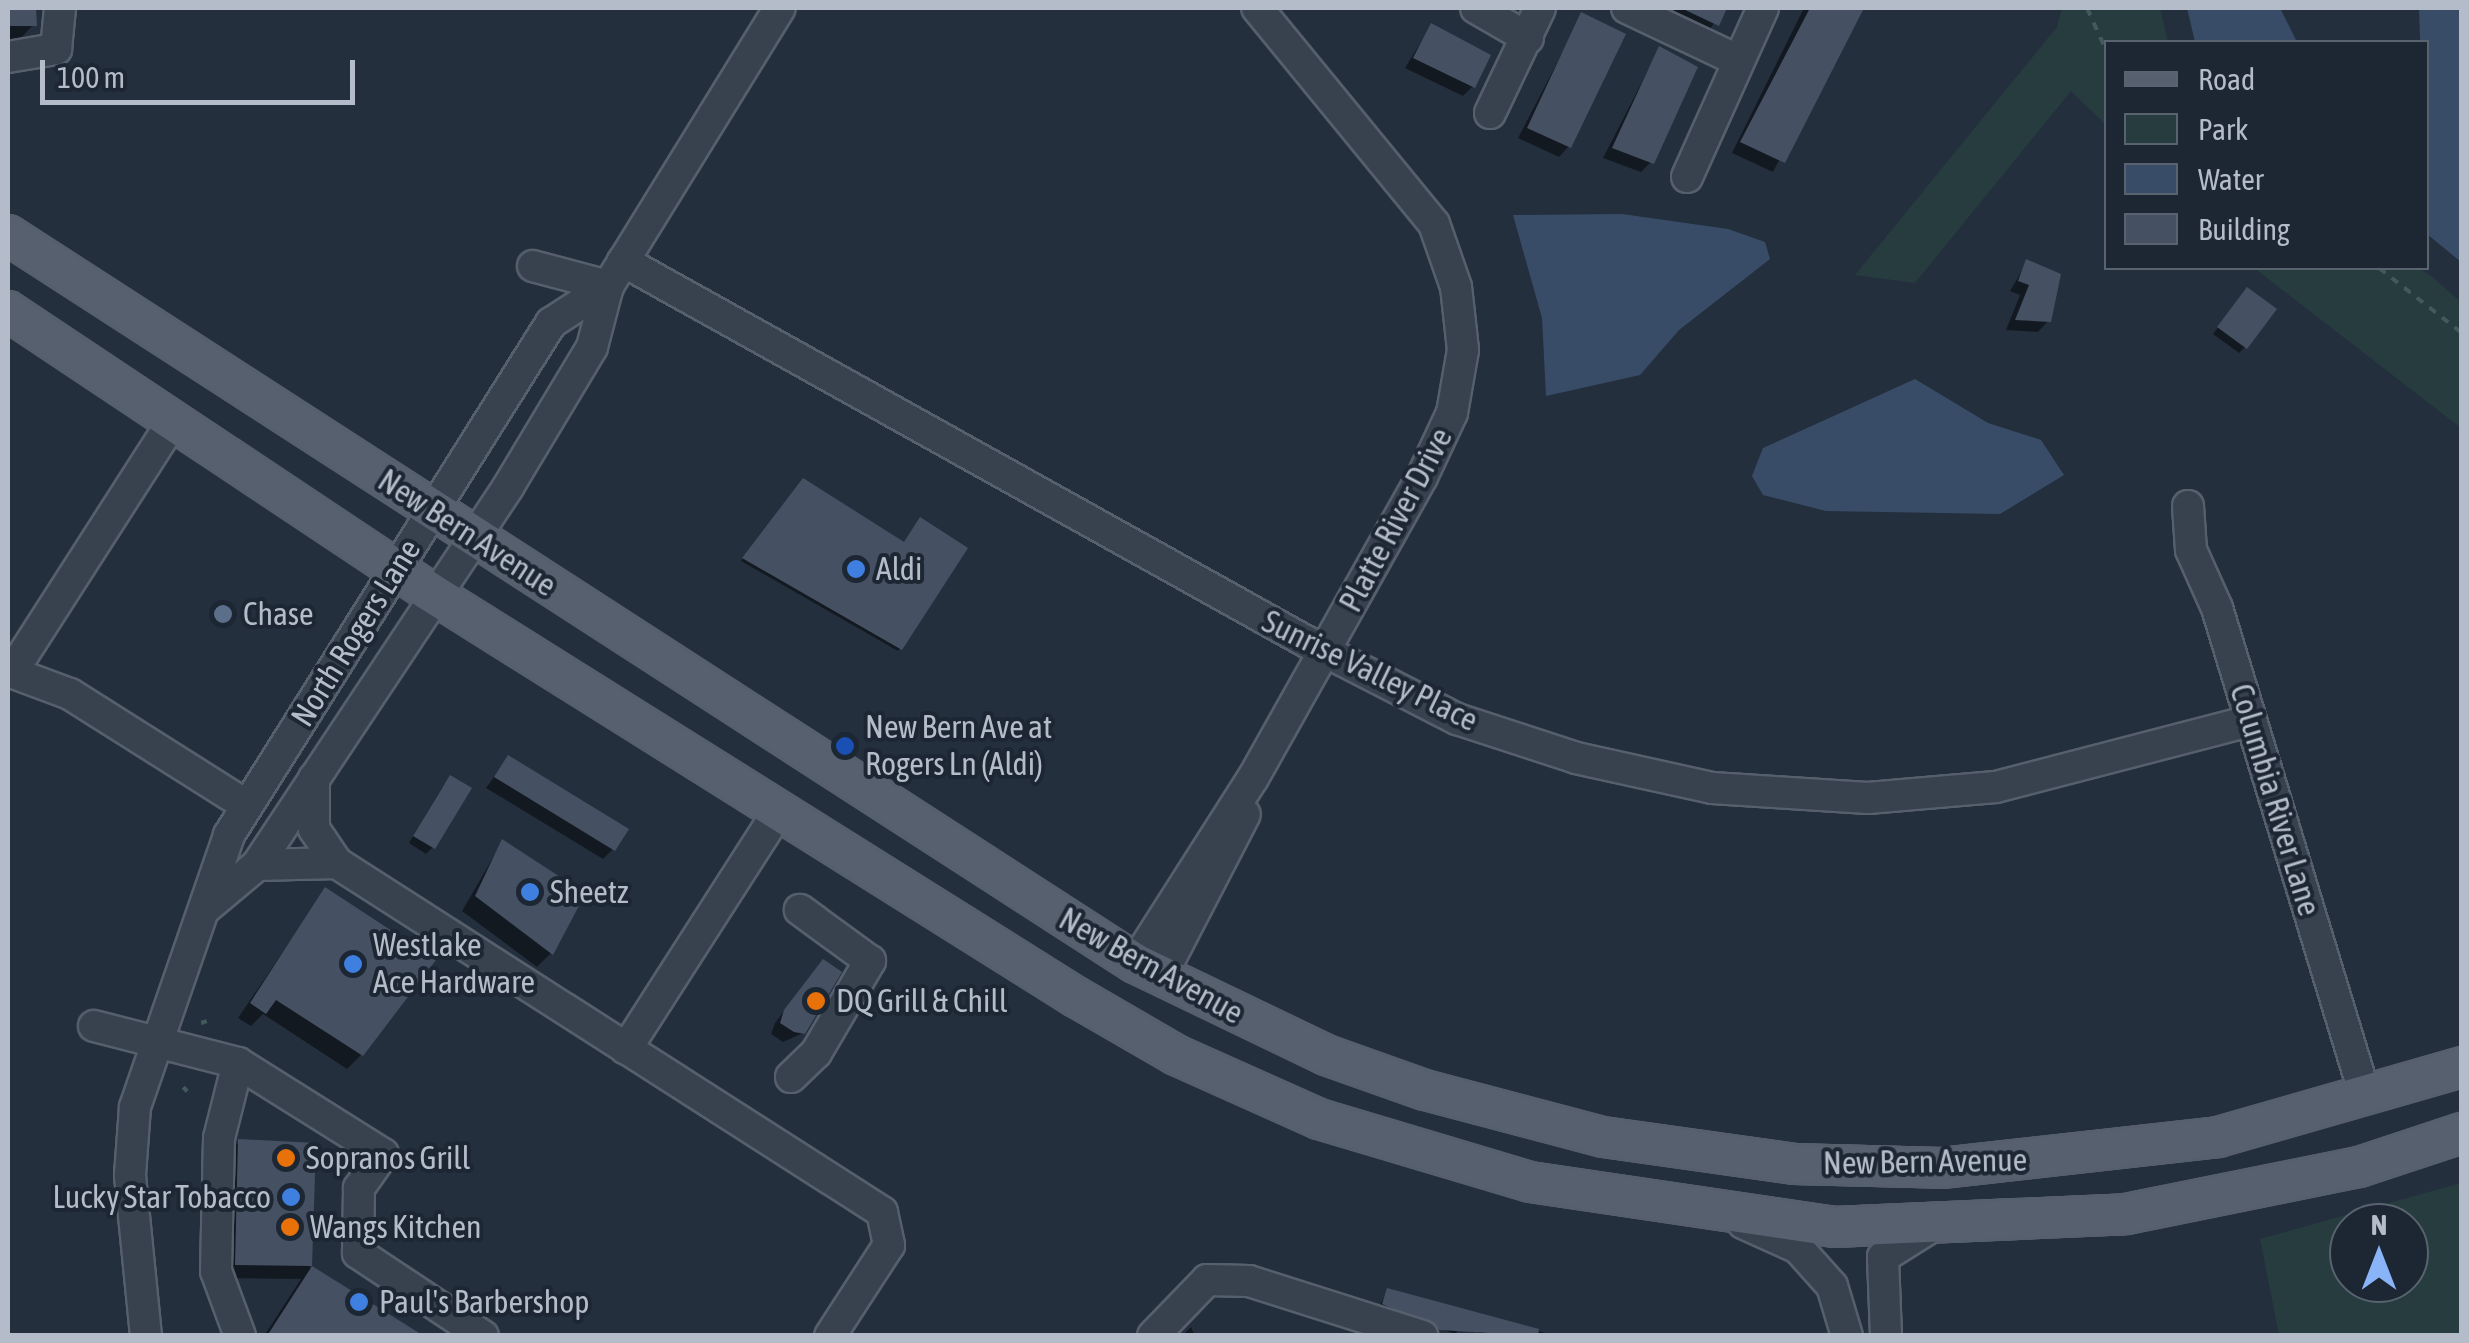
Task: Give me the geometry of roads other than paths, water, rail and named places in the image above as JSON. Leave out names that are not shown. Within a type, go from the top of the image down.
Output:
[{"type":"main road","name":"New Bern Avenue","points":[[8,235],[1148,970],[1326,1056],[1510,1116],[1794,1164],[2064,1158],[2218,1137],[2462,1067]]},
{"type":"main road","name":"New Bern Avenue","points":[[8,311],[430,592],[779,812],[1176,1056],[1319,1119],[1499,1174],[1731,1218],[1929,1228],[2014,1226],[2243,1195],[2462,1133]]},
{"type":"street","points":[[8,57],[56,48],[60,8]]},
{"type":"street","name":"North Rogers Lane","points":[[206,907],[257,866],[430,592],[592,347],[615,273],[780,8]]},
{"type":"street","name":"Platte River Drive","points":[[1148,970],[1251,804],[1254,778],[1326,652],[1452,413],[1463,350],[1456,287],[1434,224],[1257,8]]},
{"type":"street","points":[[1476,8],[1528,38]]},
{"type":"street","points":[[1490,113],[1540,8]]},
{"type":"street","points":[[1627,8],[1737,60]]},
{"type":"street","points":[[1687,177],[1762,8]]},
{"type":"street","name":"Sunrise Valley Place","points":[[532,266],[615,273],[1457,720],[1712,788],[1868,798],[1996,787],[2250,721]]},
{"type":"street","name":"North Rogers Lane","points":[[146,1336],[130,1175],[151,1041],[246,806],[551,324],[615,273]]},
{"type":"street","points":[[174,420],[10,672],[70,694],[246,806]]},
{"type":"street","name":"Columbia River Lane","points":[[2188,506],[2191,550],[2250,721],[2366,1095]]},
{"type":"street","points":[[314,774],[314,828],[336,863],[882,1212],[889,1245],[830,1336]]},
{"type":"street","points":[[626,1049],[779,812]]},
{"type":"street","points":[[257,866],[336,863]]},
{"type":"street","points":[[791,1077],[816,1053],[870,960],[800,910]]},
{"type":"street","points":[[94,1026],[238,1063],[383,1154],[359,1188],[358,1253],[483,1336]]},
{"type":"street","points":[[238,1063],[219,1138],[216,1271],[240,1336]]},
{"type":"street","points":[[1731,1218],[1798,1248],[1832,1286],[1847,1336]]},
{"type":"street","points":[[1886,1336],[1883,1257],[1929,1228]]},
{"type":"street","points":[[1153,1336],[1206,1280],[1250,1281],[1422,1336]]},
{"type":"water","points":[[2187,8],[2280,8],[2296,40],[2195,40]]},
{"type":"water","points":[[2419,8],[2461,8],[2461,262],[2429,236],[2429,40],[2420,40]]},
{"type":"water","points":[[1622,214],[1728,229],[1765,242],[1770,259],[1679,330],[1640,375],[1546,396],[1542,318],[1513,215]]},
{"type":"water","points":[[1915,379],[1988,423],[2041,440],[2064,475],[2000,514],[1826,511],[1763,495],[1752,476],[1763,448]]},
{"type":"place","name":"Aldi","points":[[856,569]]},
{"type":"place","name":"Chase","points":[[223,614]]},
{"type":"place","name":"New Bern Ave at Rogers Ln (Aldi)","points":[[845,746]]},
{"type":"place","name":"Sheetz","points":[[530,892]]},
{"type":"place","name":"Westlake Ace Hardware","points":[[353,964]]},
{"type":"place","name":"DQ Grill & Chill","points":[[816,1001]]},
{"type":"place","name":"Sopranos Grill","points":[[286,1158]]},
{"type":"place","name":"Lucky Star Tobacco","points":[[291,1197]]},
{"type":"place","name":"Wangs Kitchen","points":[[290,1227]]},
{"type":"place","name":"Paul's Barbershop","points":[[359,1302]]}]
